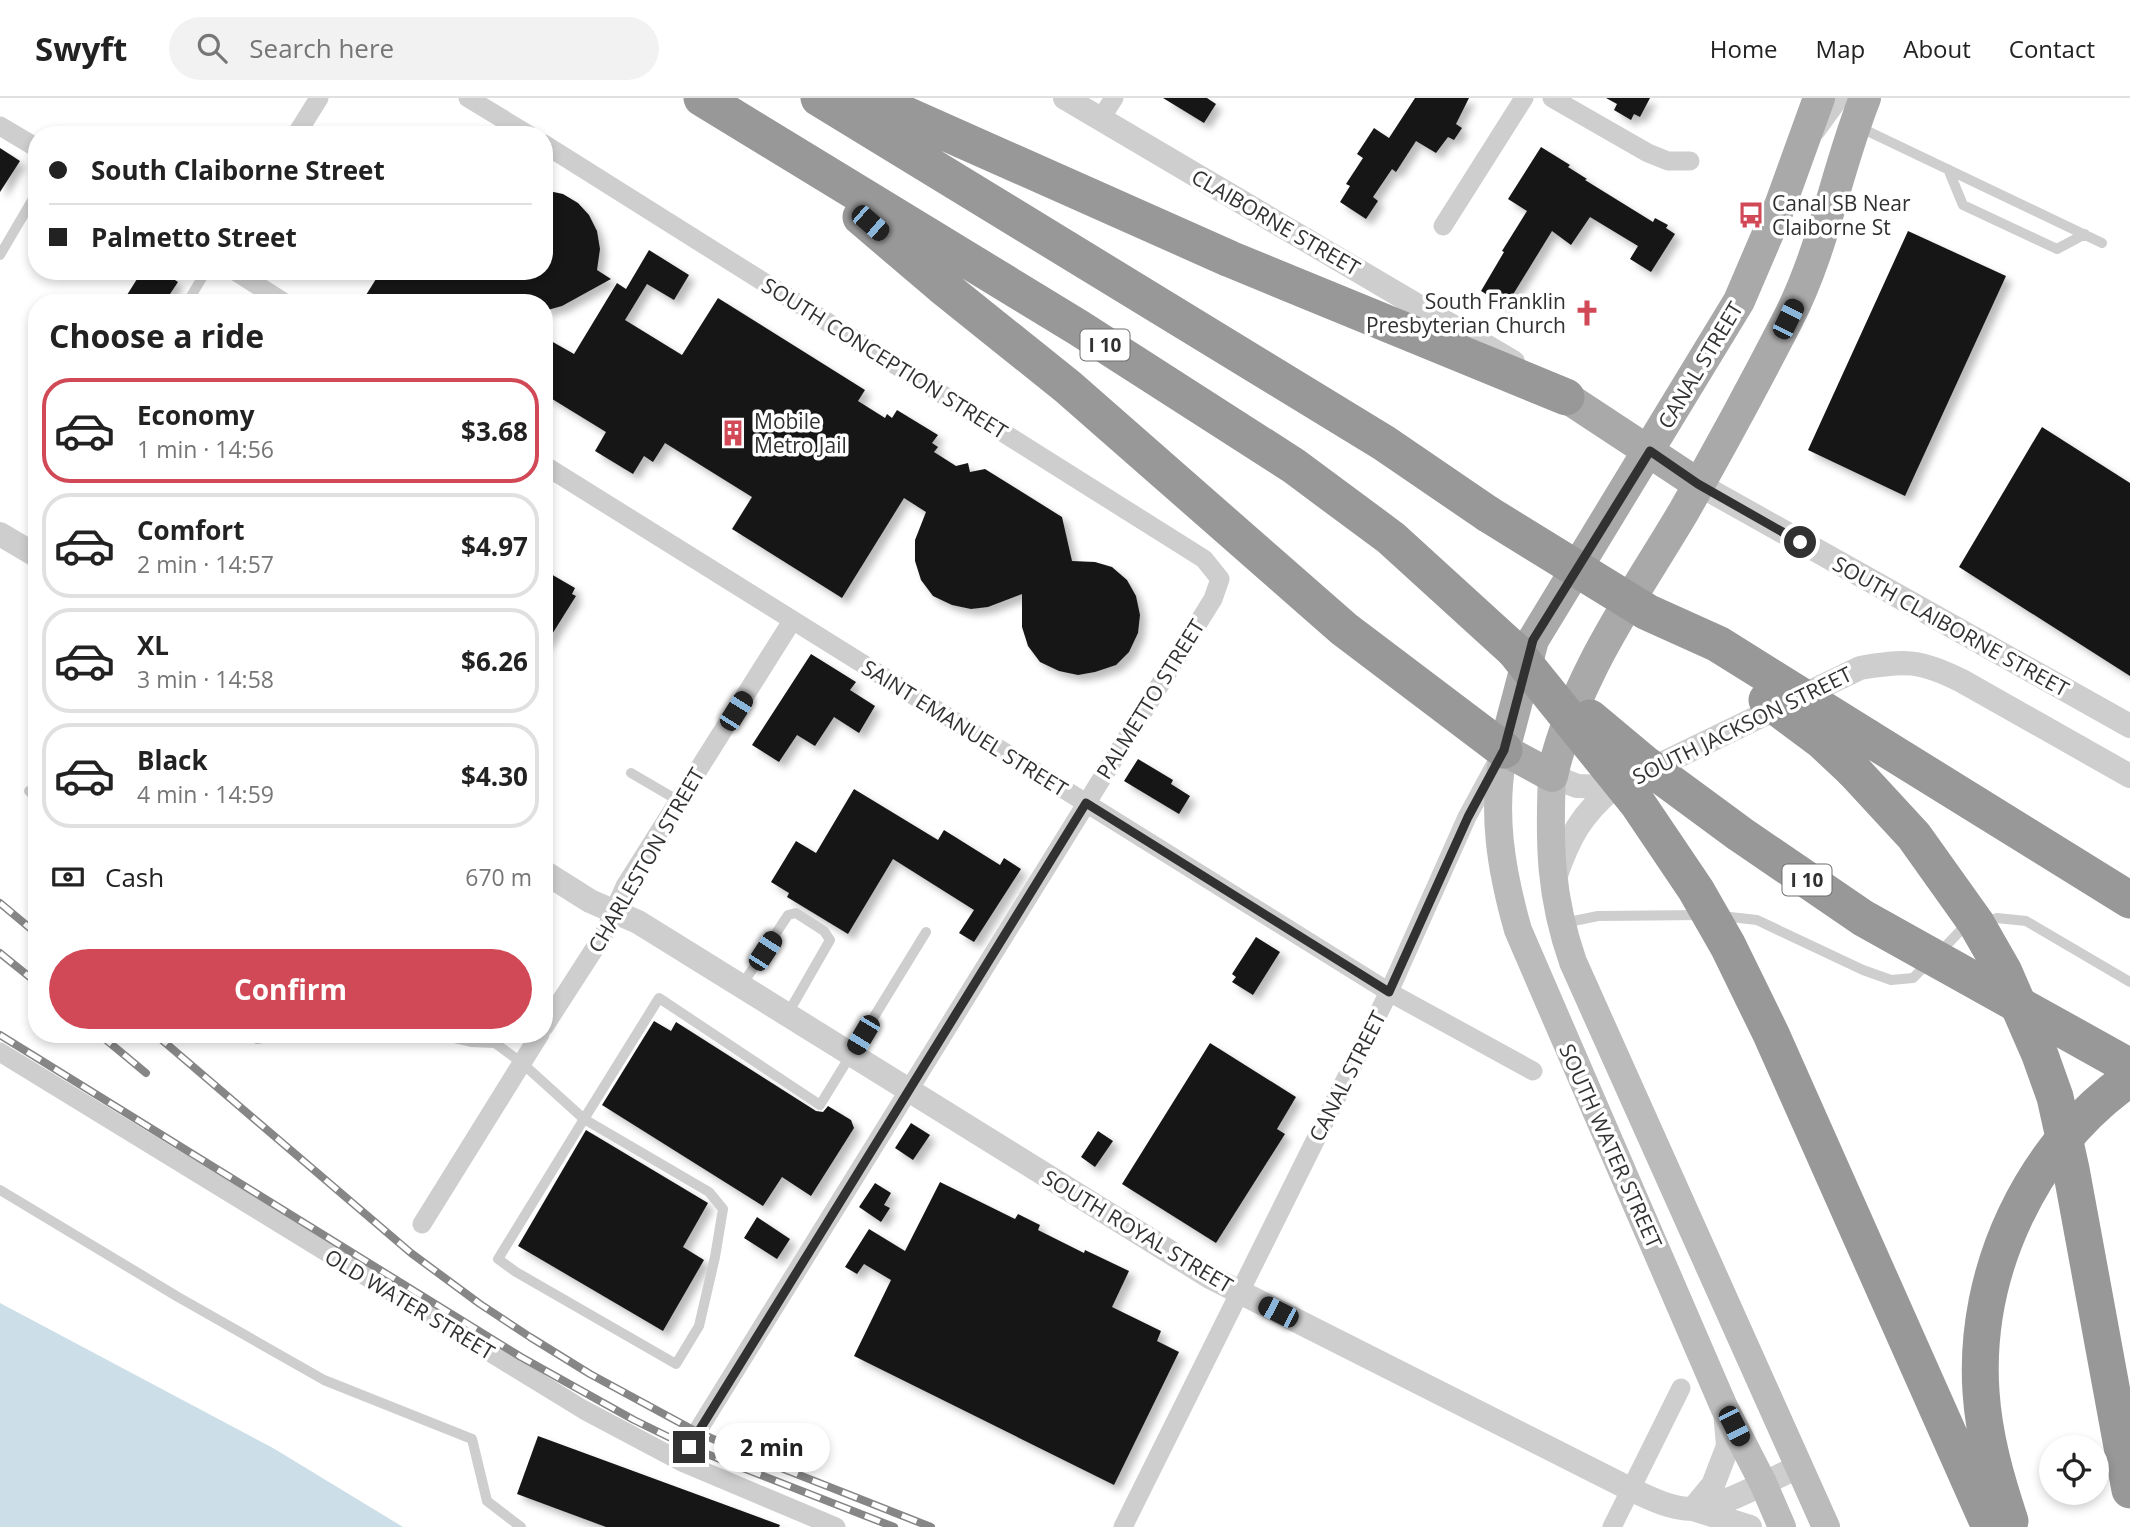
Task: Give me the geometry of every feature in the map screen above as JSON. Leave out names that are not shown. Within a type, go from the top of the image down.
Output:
[{"type":"highway","name":"I 10","points":[[702,98],[1079,328],[1294,466],[1391,538],[1566,698],[1645,764],[1740,834],[1863,918],[2130,1067]]},
{"type":"highway","points":[[819,98],[1384,443],[1488,514],[1647,612],[1718,644],[2130,900]]},
{"type":"highway","points":[[868,98],[1230,259],[1566,397]]},
{"type":"highway","points":[[751,128],[1068,387],[1344,629],[1504,750]]},
{"type":"highway","points":[[1647,612],[1711,664],[1796,721],[1853,770],[1914,836],[1976,923],[2004,972],[2055,1097],[2071,1169],[2130,1490]]},
{"type":"highway","points":[[1514,650],[1644,812],[1696,890],[1728,946],[1766,1023],[1990,1527]]},
{"type":"highway","points":[[2012,1527],[1988,1445],[1981,1392],[1982,1339],[1990,1287],[2006,1237],[2040,1172],[2087,1114],[2112,1090],[2130,1078]]},
{"type":"main road","name":"CANAL STREET","points":[[1504,750],[1533,640],[1739,301],[1769,232],[1819,98]]},
{"type":"main road","points":[[1552,776],[1567,724],[1592,664],[1698,484],[1800,293],[1824,232],[1860,112]]},
{"type":"main road","name":"CLAIBORNE STREET","points":[[1566,397],[1698,484]]},
{"type":"main road","name":"SOUTH JACKSON STREET","points":[[1504,750],[1552,776]]},
{"type":"main road","name":"SOUTH WATER STREET","points":[[1504,750],[1499,779],[1498,832],[1505,879],[1518,930],[1724,1406],[1782,1527]]},
{"type":"main road","name":"SOUTH WATER STREET","points":[[1552,776],[1550,842],[1553,886],[1560,924],[1580,982],[1826,1527]]},
{"type":"street","points":[[302,126],[319,98]]},
{"type":"street","points":[[468,98],[514,126]]},
{"type":"street","name":"CLAIBORNE STREET","points":[[1065,98],[1486,344],[1566,397]]},
{"type":"street","points":[[1100,120],[1114,98]]},
{"type":"street","points":[[1443,226],[1524,98]]},
{"type":"street","points":[[1552,98],[1648,153],[1668,160],[1690,161]]},
{"type":"street","points":[[1799,155],[1840,98]]},
{"type":"street","points":[[0,126],[28,143]]},
{"type":"street","name":"SOUTH CONCEPTION STREET","points":[[553,150],[1204,559],[1220,579]]},
{"type":"street","points":[[249,280],[271,294]]},
{"type":"street","name":"SAINT EMANUEL STREET","points":[[553,471],[1389,992],[1533,1071]]},
{"type":"street","name":"SOUTH CLAIBORNE STREET","points":[[1698,484],[2130,726]]},
{"type":"street","points":[[0,534],[28,551]]},
{"type":"street","name":"PALMETTO STREET","points":[[684,1463],[697,1432],[1213,599],[1220,579]]},
{"type":"street","name":"CHARLESTON STREET","points":[[553,1013],[604,934],[625,886],[792,621]]},
{"type":"street","name":"SOUTH JACKSON STREET","points":[[1552,776],[1577,786],[1614,787],[1860,668],[1892,663],[1915,663],[1941,671],[2130,776]]},
{"type":"street","name":"CANAL STREET","points":[[1123,1527],[1389,992],[1468,817],[1504,750]]},
{"type":"street","points":[[1553,886],[1569,839],[1576,827],[1592,806],[1614,787]]},
{"type":"street","name":"SOUTH ROYAL STREET","points":[[553,878],[590,901],[638,922],[1210,1278],[1630,1489],[1661,1503],[1693,1509],[1720,1503],[1798,1467]]},
{"type":"street","points":[[422,1224],[534,1043]]},
{"type":"street","name":"OLD WATER STREET","points":[[0,1052],[584,1410],[684,1463],[836,1527]]},
{"type":"street","points":[[1612,1527],[1681,1388]]},
{"type":"street","points":[[1724,1406],[1728,1446],[1713,1485],[1693,1509],[1750,1527]]},
{"type":"lane","points":[[1860,112],[1948,169],[2102,243]]},
{"type":"lane","points":[[1948,169],[1963,205],[2057,249],[2085,234]]},
{"type":"lane","points":[[0,255],[28,207]]},
{"type":"lane","points":[[631,773],[679,801]]},
{"type":"lane","points":[[741,987],[788,915],[796,912],[824,931],[830,940],[786,1015]]},
{"type":"lane","points":[[1560,924],[1598,916],[1747,918],[1757,920],[1863,970],[1891,980],[1913,978],[1961,930],[1997,918],[2026,921],[2130,982]]},
{"type":"lane","points":[[495,1043],[522,1063],[584,1119],[709,1192],[723,1209],[699,1326],[676,1364],[498,1259],[584,1119],[659,998],[820,1105],[926,932]]},
{"type":"lane","points":[[0,1190],[178,1297],[324,1380],[472,1439],[487,1501],[521,1527]]},
{"type":"shaded area","points":[[0,1303],[273,1448],[403,1527],[0,1527]]},
{"type":"building","points":[[1163,98],[1207,98],[1216,104],[1204,123]]},
{"type":"building","points":[[1415,98],[1469,98],[1456,124],[1462,128],[1454,140],[1448,137],[1436,153],[1416,141],[1396,172],[1392,169],[1373,197],[1378,201],[1366,219],[1340,202],[1350,186],[1346,184],[1363,158],[1357,154],[1374,128],[1389,138]]},
{"type":"building","points":[[1606,98],[1650,98],[1640,117],[1634,114],[1631,120],[1614,110],[1617,104]]},
{"type":"building","points":[[1541,147],[1570,165],[1568,167],[1587,179],[1585,180],[1653,222],[1655,218],[1668,225],[1666,228],[1675,234],[1651,272],[1630,259],[1638,246],[1590,217],[1571,245],[1552,231],[1506,306],[1481,291],[1527,211],[1508,199]]},
{"type":"building","points":[[0,148],[20,161],[0,192]]},
{"type":"building","points":[[553,192],[563,194],[578,203],[589,215],[597,231],[600,249],[597,270],[611,279],[553,308],[553,294],[367,294],[375,280],[553,280]]},
{"type":"building","points":[[1908,231],[2006,276],[1905,496],[1808,450]]},
{"type":"building","name":"Mobile Metro Jail","points":[[649,250],[689,275],[674,300],[647,284],[625,320],[682,355],[718,298],[865,390],[858,401],[885,418],[887,414],[892,418],[897,410],[938,435],[932,443],[938,447],[934,452],[956,466],[968,463],[970,472],[985,469],[1062,517],[1072,561],[1095,562],[1112,567],[1127,580],[1136,596],[1140,615],[1138,633],[1129,652],[1116,665],[1095,672],[1078,675],[1059,671],[1040,662],[1028,646],[1022,627],[1022,594],[988,607],[971,609],[952,605],[933,596],[921,580],[915,561],[915,540],[926,512],[904,498],[842,598],[732,529],[752,497],[665,443],[653,462],[644,456],[633,474],[595,451],[606,432],[553,400],[553,342],[574,354],[617,283],[626,289]]},
{"type":"building","points":[[136,280],[178,282],[170,294],[128,294]]},
{"type":"building","points":[[2042,427],[2130,483],[2130,676],[1959,567]]},
{"type":"building","points":[[553,575],[575,588],[572,594],[576,596],[553,633]]},
{"type":"building","points":[[811,654],[856,682],[850,690],[875,706],[859,733],[834,717],[815,746],[797,735],[779,762],[752,745]]},
{"type":"building","points":[[1138,759],[1173,780],[1171,784],[1190,796],[1179,814],[1124,781]]},
{"type":"building","points":[[854,789],[938,840],[944,830],[1000,865],[1004,858],[1021,869],[974,942],[959,933],[974,910],[893,859],[848,934],[787,897],[789,893],[771,882],[796,841],[816,853]]},
{"type":"building","points":[[1256,937],[1280,952],[1253,995],[1232,982],[1236,977],[1232,974]]},
{"type":"building","points":[[654,1021],[671,1031],[676,1022],[816,1111],[823,1112],[828,1106],[851,1120],[854,1128],[811,1196],[782,1177],[763,1206],[602,1105]]},
{"type":"building","points":[[1210,1043],[1296,1097],[1277,1129],[1285,1134],[1216,1243],[1122,1184]]},
{"type":"building","points":[[911,1123],[930,1135],[913,1160],[895,1148]]},
{"type":"building","points":[[586,1130],[708,1203],[683,1247],[704,1260],[663,1331],[518,1246]]},
{"type":"building","points":[[1098,1131],[1113,1141],[1095,1167],[1081,1157]]},
{"type":"building","points":[[940,1182],[1015,1219],[1018,1214],[1040,1225],[1038,1230],[1129,1271],[1112,1307],[1161,1331],[1157,1341],[1179,1352],[1114,1485],[854,1356],[891,1280],[864,1264],[857,1274],[845,1267],[869,1229],[905,1251]]},
{"type":"building","points":[[875,1183],[891,1193],[884,1205],[890,1208],[881,1222],[859,1207]]},
{"type":"building","points":[[757,1217],[790,1239],[777,1259],[744,1238]]},
{"type":"building","points":[[538,1436],[780,1525],[606,1527],[517,1494]]},
{"type":"railway","points":[[0,903],[28,926]]},
{"type":"railway","points":[[0,953],[28,976]]},
{"type":"railway","points":[[0,1035],[521,1357],[634,1420],[689,1447],[894,1527]]},
{"type":"railway","points":[[110,1043],[146,1073]]},
{"type":"railway","points":[[166,1043],[411,1253],[530,1337],[590,1374],[697,1432],[931,1527]]},
{"type":"place","name":"Canal SB Near Claiborne St","points":[[1751,215]]},
{"type":"place","name":"South Franklin Presbyterian Church","points":[[1587,313]]},
{"type":"place","name":"Mobile Metro Jail","points":[[733,433]]},
{"type":"route","points":[[689,1447],[1086,803],[1389,992],[1478,795],[1504,750],[1533,640],[1650,451],[1698,484],[1800,542]]}]
